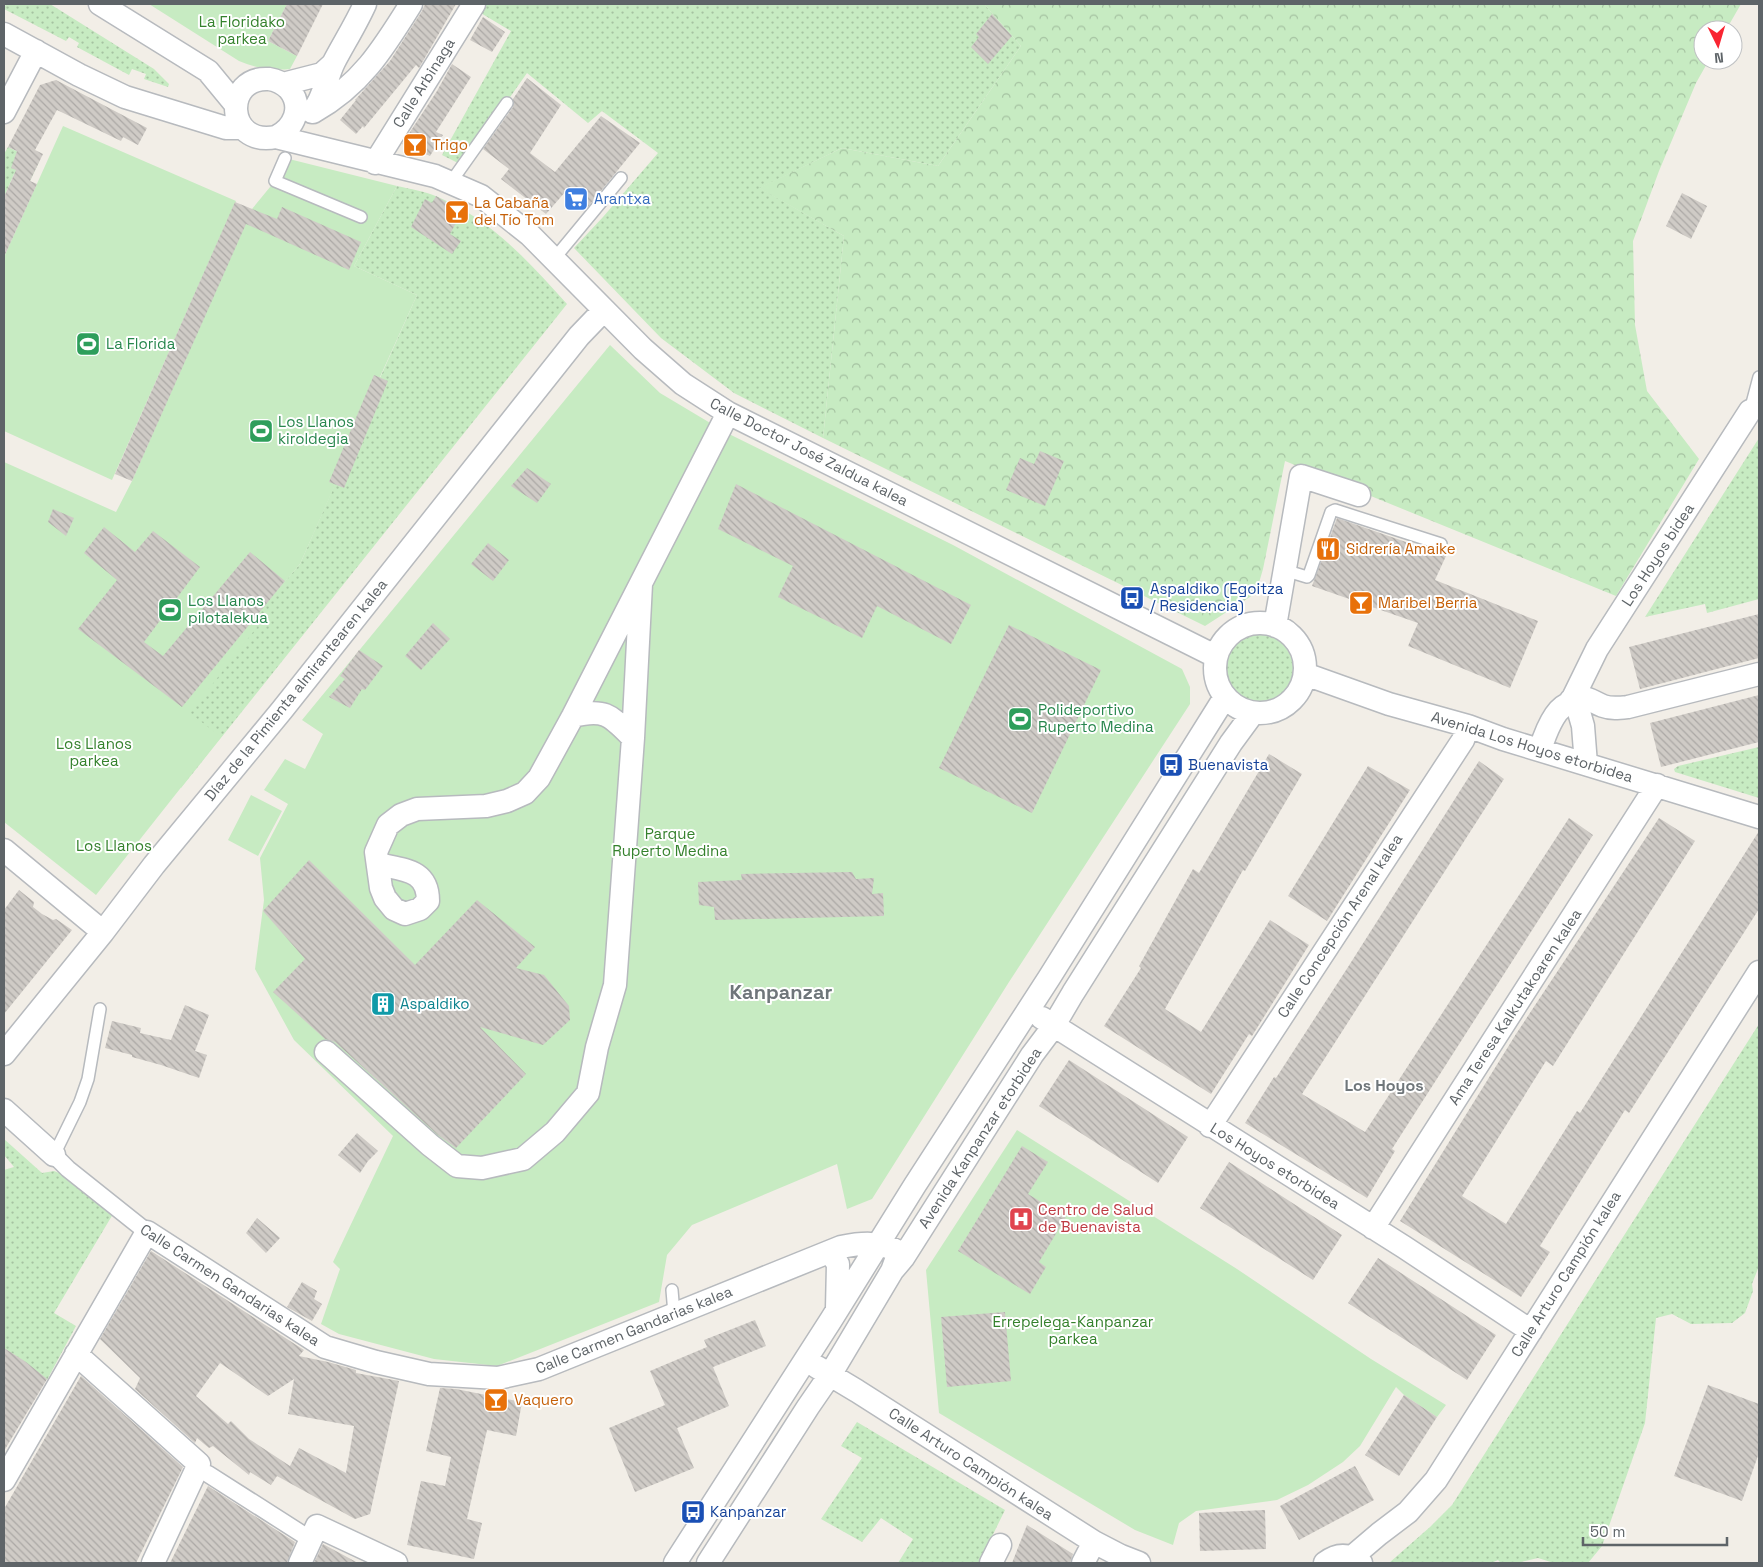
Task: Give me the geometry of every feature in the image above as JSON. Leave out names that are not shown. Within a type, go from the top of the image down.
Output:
[{"type":"street","points":[[100,4],[208,71],[238,114],[249,134],[267,139],[283,134],[325,88],[333,64],[354,29],[365,4]]},
{"type":"street","points":[[301,116],[333,100],[358,79],[382,51],[411,4]]},
{"type":"street","name":"Calle Arbinaga","points":[[375,162],[474,4]]},
{"type":"street","points":[[4,34],[78,75],[125,97],[195,118],[238,114]]},
{"type":"street","points":[[4,112],[36,51]]},
{"type":"street","points":[[283,84],[322,74],[333,64]]},
{"type":"street","points":[[208,71],[234,74],[252,82]]},
{"type":"street","points":[[238,114],[240,93],[252,82],[263,79],[283,84],[294,97],[301,116],[310,131],[332,152]]},
{"type":"street","name":"Calle Doctor José Zaldua kalea","points":[[276,137],[435,176],[482,196],[530,235],[625,331],[683,384],[728,414],[1211,654],[1217,655]]},
{"type":"street","name":"Díaz de la Pimienta almirantearen kalea","points":[[4,1054],[154,866],[282,710],[588,326],[604,310]]},
{"type":"street","points":[[588,326],[610,327],[625,331]]},
{"type":"street","name":"Los Hoyos bidea","points":[[1570,702],[1598,648],[1750,411]]},
{"type":"street","points":[[378,864],[376,852],[378,845],[388,825],[401,815],[417,809],[486,806],[507,802],[524,792],[539,778],[574,716],[728,414]]},
{"type":"street","points":[[1275,626],[1301,476],[1359,495]]},
{"type":"street","points":[[326,1052],[430,1145],[457,1166],[482,1168],[523,1159],[555,1132],[588,1093],[597,1047],[615,985],[633,738],[641,584]]},
{"type":"street","points":[[1261,623],[1275,626],[1286,631],[1302,650],[1305,674],[1301,688],[1293,700],[1281,708],[1268,713],[1253,713],[1243,710],[1225,698],[1218,685],[1215,670],[1217,655],[1223,642],[1233,632],[1246,625],[1261,623]]},
{"type":"street","name":"Avenida Los Hoyos etorbidea","points":[[1305,674],[1389,704],[1468,726],[1759,817]]},
{"type":"street","points":[[1540,750],[1549,725],[1562,708],[1581,697],[1588,698],[1603,706],[1615,708],[1628,707],[1759,674]]},
{"type":"street","name":"Avenida Kanpanzar etorbidea","points":[[680,1559],[1225,698]]},
{"type":"street","points":[[1570,702],[1577,705],[1581,714],[1586,764]]},
{"type":"street","points":[[574,716],[590,712],[611,716],[633,738]]},
{"type":"street","name":"Avenida Kanpanzar etorbidea","points":[[708,1563],[830,1375],[892,1271],[907,1252],[1032,1055],[1053,1027],[1231,743],[1253,713]]},
{"type":"street","name":"Calle Concepción Arenal kalea","points":[[1210,1126],[1463,740],[1468,726]]},
{"type":"street","name":"Ama Teresa Kalkutakoaren kalea","points":[[1373,1228],[1657,785]]},
{"type":"street","points":[[4,850],[103,932]]},
{"type":"street","name":"Calle Arturo Campión kalea","points":[[1357,1560],[1379,1534],[1408,1512],[1436,1480],[1759,972]]},
{"type":"street","name":"Los Hoyos etorbidea","points":[[1041,991],[1038,1006],[1041,1018],[1053,1027],[1373,1228],[1531,1331]]},
{"type":"street","name":"Calle Carmen Gandarias kalea","points":[[4,1110],[76,1175],[147,1232],[326,1347],[376,1362],[429,1374],[498,1378],[539,1369],[841,1247],[864,1243],[878,1245]]},
{"type":"street","points":[[4,1480],[147,1232]]},
{"type":"street","points":[[878,1245],[892,1248],[899,1252],[892,1271]]},
{"type":"street","points":[[830,1252],[838,1264],[832,1319]]},
{"type":"street","points":[[76,1354],[199,1464],[153,1563]]},
{"type":"street","name":"Calle Arturo Campión kalea","points":[[806,1361],[1094,1542],[1120,1556],[1139,1563]]},
{"type":"street","points":[[208,1474],[309,1530],[396,1563]]},
{"type":"street","points":[[300,1563],[309,1530]]},
{"type":"street","points":[[1084,1563],[1094,1542]]},
{"type":"street","points":[[1325,1563],[1338,1556],[1357,1560]]},
{"type":"lane","points":[[451,182],[507,103]]},
{"type":"lane","points":[[285,158],[275,181],[361,217]]},
{"type":"lane","points":[[554,259],[621,178]]},
{"type":"lane","points":[[1750,411],[1759,377]]},
{"type":"lane","points":[[1284,570],[1308,576],[1331,512],[1335,510],[1441,544]]},
{"type":"lane","points":[[54,1155],[80,1102],[88,1078],[100,1009]]},
{"type":"lane","points":[[672,1290],[674,1314]]},
{"type":"green space","points":[[6,4],[50,4],[154,69],[169,84],[168,87],[144,79],[146,74],[132,69],[129,75],[77,47],[79,43],[69,37],[66,41],[4,9]]},
{"type":"green space","name":"La Floridako parkea","points":[[149,4],[287,4],[268,41],[297,56],[290,69],[283,70],[258,67],[239,61]]},
{"type":"green space","points":[[484,4],[984,4],[1021,46],[938,166],[842,148],[760,188],[844,236],[823,438],[734,393],[661,338],[574,248],[658,153],[602,111],[588,123],[527,73],[462,165],[442,155],[511,31],[479,12]]},
{"type":"green space","points":[[984,4],[1741,4],[1732,20],[1693,20],[1693,70],[1703,70],[1696,83],[1659,171],[1633,241],[1635,325],[1647,391],[1699,459],[1616,596],[1285,461],[1263,569],[1256,593],[1205,626],[823,438],[844,236],[759,188],[842,148],[938,166],[1021,46]]},
{"type":"green space","name":"La Florida","points":[[63,126],[236,201],[112,480],[4,431],[4,257]]},
{"type":"green space","points":[[8,147],[39,162],[30,181],[14,174],[4,197],[4,154]]},
{"type":"green space","name":"Los Llanos kiroldegia","points":[[285,158],[397,186],[354,266],[417,295],[380,377],[388,381],[344,488],[335,485],[300,564],[250,623],[257,627],[190,713],[221,737],[96,895],[4,822],[4,462],[116,512],[132,481],[241,232],[252,209],[275,181]]},
{"type":"green space","points":[[397,186],[433,195],[476,218],[493,230],[524,258],[567,304],[181,788],[153,685],[249,623],[300,564],[335,484],[344,488],[380,378],[417,295],[354,266]]},
{"type":"green space","name":"Parque Ruperto Medina","points":[[610,345],[660,393],[727,433],[953,545],[1182,669],[1190,687],[1190,704],[1009,982],[872,1199],[847,1209],[837,1164],[692,1225],[667,1255],[659,1302],[497,1366],[434,1359],[339,1334],[321,1324],[340,1269],[333,1262],[393,1136],[294,1040],[255,969],[264,900],[260,858],[288,804],[264,790],[285,759],[305,769],[323,734],[302,720]]},
{"type":"green space","points":[[1759,438],[1759,599],[1707,613],[1705,604],[1645,617]]},
{"type":"green space","points":[[1252,634],[1266,634],[1278,639],[1288,649],[1293,661],[1293,675],[1288,687],[1278,697],[1266,702],[1252,702],[1240,697],[1230,687],[1225,675],[1225,661],[1230,649],[1240,639]]},
{"type":"green space","points":[[1759,747],[1759,798],[1675,772],[1674,769],[1678,766]]},
{"type":"green space","points":[[251,795],[282,811],[258,856],[228,840]]},
{"type":"green space","points":[[1759,1024],[1759,1266],[1752,1284],[1753,1291],[1745,1313],[1732,1323],[1691,1324],[1672,1314],[1656,1318],[1645,1423],[1602,1546],[1588,1563],[1554,1563],[1538,1558],[1517,1563],[1501,1563],[1498,1560],[1491,1563],[1389,1563],[1452,1505]]},
{"type":"green space","name":"Errepelega-Kanpanzar parkea","points":[[1017,1130],[1237,1269],[1371,1359],[1446,1405],[1437,1417],[1404,1395],[1396,1387],[1360,1446],[1343,1462],[1308,1485],[1277,1500],[1196,1511],[1179,1523],[1173,1545],[1135,1530],[939,1413],[926,1270]]},
{"type":"green space","points":[[4,1139],[42,1173],[54,1171],[67,1176],[113,1214],[54,1313],[76,1326],[47,1380],[4,1348],[4,1170],[14,1167],[4,1155]]},
{"type":"green space","points":[[857,1422],[1005,1510],[979,1563],[898,1563],[913,1539],[881,1518],[862,1542],[821,1519],[862,1458],[841,1446]]},
{"type":"building","points":[[287,4],[323,4],[297,56],[268,41]]},
{"type":"building","points":[[425,4],[456,4],[419,68],[416,65],[364,128],[363,126],[356,134],[340,120],[390,61]]},
{"type":"building","points":[[992,14],[1012,36],[988,64],[971,47],[979,37],[976,34]]},
{"type":"building","points":[[483,17],[505,32],[492,52],[470,40]]},
{"type":"building","points":[[452,64],[471,77],[436,132],[443,135],[430,156],[402,144],[437,91]]},
{"type":"building","points":[[527,78],[561,105],[530,153],[555,172],[601,116],[640,143],[587,208],[566,191],[546,214],[501,179],[509,169],[483,149],[513,107],[513,99]]},
{"type":"building","points":[[56,80],[147,128],[138,145],[123,137],[121,141],[57,110],[35,150],[43,154],[30,181],[37,184],[4,257],[4,197],[16,170],[11,168],[17,151],[8,147],[40,85]]},
{"type":"building","points":[[1682,193],[1707,206],[1691,239],[1666,226]]},
{"type":"building","points":[[436,196],[462,212],[450,234],[461,241],[452,254],[411,227],[425,199],[432,203]]},
{"type":"building","points":[[235,202],[277,219],[282,207],[361,242],[349,270],[246,224],[132,481],[115,474]]},
{"type":"building","points":[[374,375],[388,381],[344,488],[329,482]]},
{"type":"building","points":[[1040,451],[1064,461],[1045,506],[1006,490],[1020,458],[1034,464]]},
{"type":"building","points":[[527,468],[551,484],[537,503],[511,486]]},
{"type":"building","points":[[736,484],[971,605],[951,644],[877,606],[862,638],[778,597],[793,566],[718,529]]},
{"type":"building","points":[[53,509],[74,518],[66,536],[48,522]]},
{"type":"building","points":[[1337,518],[1446,556],[1435,580],[1538,621],[1510,688],[1408,646],[1418,623],[1312,586]]},
{"type":"building","name":"Los Llanos pilotalekua","points":[[104,527],[135,552],[153,531],[200,567],[144,642],[163,656],[250,552],[285,581],[182,707],[78,629],[117,580],[84,553]]},
{"type":"building","points":[[488,543],[509,560],[493,581],[471,564]]},
{"type":"building","points":[[1759,614],[1759,658],[1640,689],[1629,647]]},
{"type":"building","points":[[433,623],[450,639],[421,670],[405,656]]},
{"type":"building","name":"Polideportivo Ruperto Medina","points":[[1009,625],[1101,670],[1032,813],[939,768]]},
{"type":"building","points":[[359,650],[383,666],[365,690],[362,689],[350,708],[329,697],[345,679],[340,676]]},
{"type":"building","points":[[1759,695],[1759,742],[1661,767],[1650,723]]},
{"type":"building","points":[[1269,754],[1302,774],[1245,871],[1243,870],[1165,1009],[1201,1032],[1270,920],[1309,945],[1252,1036],[1249,1034],[1211,1094],[1104,1026],[1141,968],[1139,966],[1193,869],[1199,873]]},
{"type":"building","points":[[1479,761],[1504,779],[1302,1094],[1365,1132],[1569,818],[1593,835],[1392,1149],[1395,1151],[1367,1198],[1245,1123],[1348,967]]},
{"type":"building","points":[[1368,766],[1410,790],[1327,921],[1288,896]]},
{"type":"building","points":[[1659,818],[1695,841],[1553,1066],[1546,1061],[1462,1196],[1506,1224],[1577,1111],[1580,1113],[1759,831],[1759,909],[1629,1113],[1625,1110],[1540,1246],[1550,1252],[1521,1297],[1400,1221],[1516,1034]]},
{"type":"building","name":"Aspaldiko","points":[[309,860],[415,965],[477,900],[535,947],[516,968],[544,975],[569,1006],[570,1020],[543,1045],[480,1027],[526,1074],[456,1148],[438,1135],[335,1042],[325,1039],[273,992],[305,959],[263,911]]},
{"type":"building","points":[[852,872],[856,879],[874,878],[872,894],[883,893],[884,916],[715,920],[714,907],[699,905],[698,882],[742,880],[741,874]]},
{"type":"building","points":[[19,890],[34,902],[33,907],[42,914],[53,920],[56,919],[72,930],[4,1014],[4,910]]},
{"type":"building","points":[[185,1005],[209,1015],[195,1051],[207,1055],[199,1078],[132,1057],[132,1055],[105,1048],[112,1021],[141,1028],[140,1033],[171,1040]]},
{"type":"building","points":[[1069,1060],[1188,1137],[1158,1183],[1039,1106]]},
{"type":"building","points":[[357,1133],[378,1151],[360,1173],[338,1155]]},
{"type":"building","name":"Centro de Salud de Buenavista","points":[[1022,1146],[1048,1162],[1028,1194],[1066,1217],[1039,1262],[1046,1267],[1030,1294],[958,1251]]},
{"type":"building","points":[[1229,1162],[1342,1235],[1313,1280],[1200,1208]]},
{"type":"building","points":[[257,1218],[280,1238],[266,1253],[246,1233]]},
{"type":"building","points":[[151,1251],[304,1350],[299,1356],[356,1370],[356,1373],[399,1381],[370,1514],[355,1519],[277,1476],[271,1485],[250,1472],[249,1475],[213,1446],[209,1448],[197,1438],[195,1443],[135,1389],[140,1378],[100,1339]],"holes":[[[220,1363],[268,1396],[294,1379],[288,1414],[354,1426],[346,1473],[299,1448],[290,1466],[249,1439],[231,1421],[228,1424],[196,1396]]]},
{"type":"building","points":[[1378,1258],[1496,1335],[1467,1380],[1348,1303]]},
{"type":"building","points":[[302,1282],[317,1291],[314,1299],[322,1304],[312,1321],[287,1307]]},
{"type":"building","points":[[1005,1312],[1011,1381],[947,1387],[941,1317]]},
{"type":"building","points":[[755,1320],[766,1346],[713,1367],[729,1406],[677,1428],[694,1468],[635,1492],[609,1428],[665,1405],[650,1371],[707,1347],[704,1340]]},
{"type":"building","points":[[4,1348],[26,1362],[47,1379],[4,1451]]},
{"type":"building","points":[[81,1376],[183,1467],[136,1563],[4,1563],[4,1509]]},
{"type":"building","points":[[1708,1385],[1759,1404],[1759,1453],[1742,1501],[1674,1476]]},
{"type":"building","points":[[440,1388],[456,1389],[522,1402],[516,1436],[487,1430],[467,1519],[482,1523],[474,1559],[407,1545],[421,1481],[445,1486],[451,1457],[426,1451]]},
{"type":"building","points":[[1404,1395],[1437,1417],[1399,1476],[1365,1455]]},
{"type":"building","points":[[1355,1466],[1374,1500],[1299,1540],[1280,1506]]},
{"type":"building","points":[[208,1486],[295,1542],[287,1563],[170,1563]]},
{"type":"building","points":[[1265,1510],[1266,1549],[1200,1551],[1199,1513]]},
{"type":"building","points":[[1027,1525],[1073,1554],[1070,1563],[1012,1563]]},
{"type":"building","points":[[323,1544],[358,1563],[314,1563]]},
{"type":"place","name":"Trigo","points":[[415,145]]},
{"type":"place","name":"Arantxa","points":[[576,199]]},
{"type":"place","name":"La Cabaña del Tío Tom","points":[[457,212]]},
{"type":"place","name":"La Florida","points":[[88,344]]},
{"type":"place","name":"Los Llanos kiroldegia","points":[[261,431]]},
{"type":"place","name":"Sidrería Amaike","points":[[1328,549]]},
{"type":"place","name":"Aspaldiko (Egoitza / Residencia)","points":[[1132,598]]},
{"type":"place","name":"Maribel Berria","points":[[1361,603]]},
{"type":"place","name":"Los Llanos pilotalekua","points":[[170,610]]},
{"type":"place","name":"Polideportivo Ruperto Medina","points":[[1020,719]]},
{"type":"place","name":"Buenavista","points":[[1171,765]]},
{"type":"place","name":"Aspaldiko","points":[[383,1004]]},
{"type":"place","name":"Centro de Salud de Buenavista","points":[[1021,1219]]},
{"type":"place","name":"Vaquero","points":[[496,1400]]},
{"type":"place","name":"Kanpanzar","points":[[693,1512]]},
{"type":"district","name":"Kanpanzar","points":[[781,992]]},
{"type":"district","name":"Los Hoyos","points":[[1384,1085]]},
{"type":"park label","name":"Los Llanos parkea","points":[[94,752]]},
{"type":"park label","name":"Los Llanos","points":[[114,846]]}]
